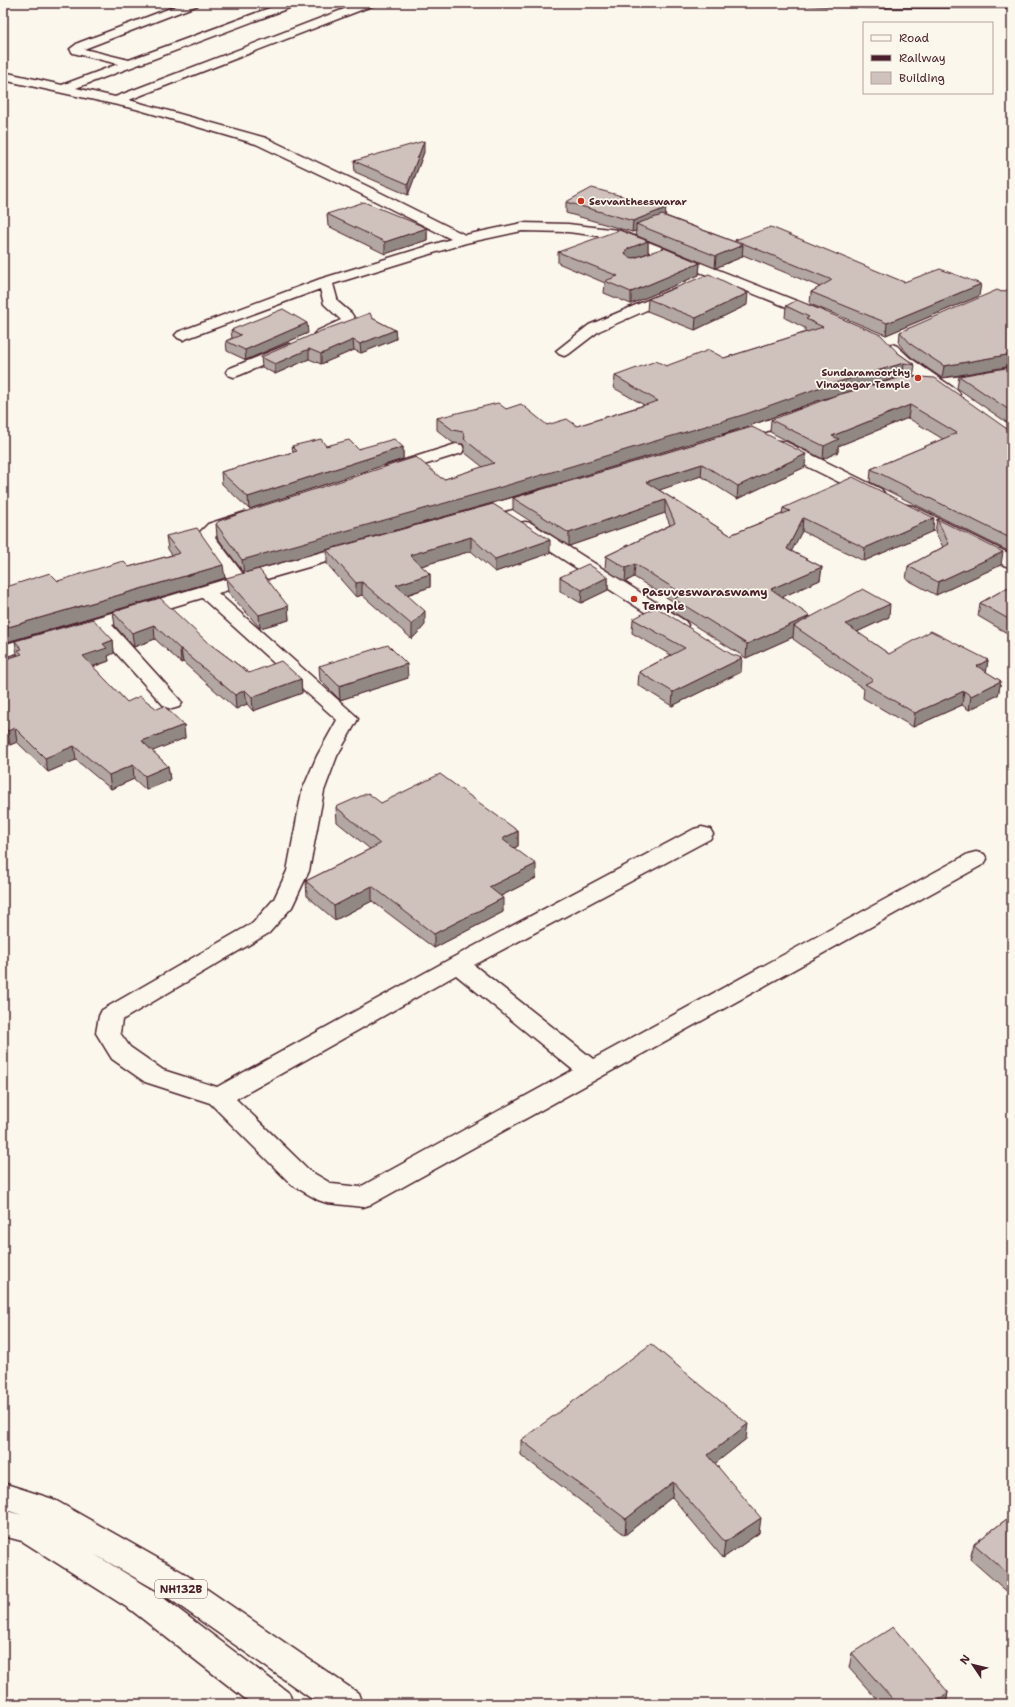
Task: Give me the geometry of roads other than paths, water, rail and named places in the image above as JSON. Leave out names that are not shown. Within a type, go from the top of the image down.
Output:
[{"type":"main road","points":[[131,64],[77,51],[76,49],[82,45],[194,3]]},
{"type":"main road","points":[[63,89],[292,3]]},
{"type":"main road","points":[[116,101],[370,3]]},
{"type":"main road","points":[[3,76],[116,101],[261,141],[464,240]]},
{"type":"main road","points":[[183,335],[325,282],[464,240],[522,227],[568,228],[618,234],[717,275],[766,292],[830,319]]},
{"type":"main road","points":[[646,260],[666,253]]},
{"type":"main road","points":[[703,281],[717,275]]},
{"type":"main road","points":[[234,372],[349,322],[346,316],[331,304],[325,282]]},
{"type":"main road","points":[[564,351],[594,328],[689,287]]},
{"type":"main road","points":[[900,337],[883,342],[904,361],[963,402]]},
{"type":"main road","points":[[910,383],[939,385],[961,381]]},
{"type":"main road","points":[[714,444],[752,432],[811,409]]},
{"type":"main road","points":[[752,432],[1012,562]]},
{"type":"main road","points":[[380,474],[456,449]]},
{"type":"main road","points":[[457,519],[556,491]]},
{"type":"main road","points":[[495,509],[691,633]]},
{"type":"main road","points":[[238,581],[205,536],[214,528],[259,512]]},
{"type":"main road","points":[[3,651],[205,590],[374,543]]},
{"type":"main road","points":[[205,590],[348,719],[327,756],[313,791],[298,871],[284,902],[262,928],[111,1016],[108,1033],[121,1053],[154,1076],[219,1097],[301,1178],[327,1193],[363,1197],[976,859]]},
{"type":"main road","points":[[99,622],[172,703]]},
{"type":"main road","points":[[219,1097],[458,964],[702,834]]},
{"type":"main road","points":[[458,964],[591,1072]]},
{"type":"main road","name":"NH132B","points":[[4,1517],[42,1508],[171,1582],[346,1704]]},
{"type":"main road","name":"NH132B","points":[[4,1517],[30,1530],[142,1600],[277,1704]]},
{"type":"railway","points":[[756,3],[873,8],[1012,8]]},
{"type":"place","name":"Sevvantheeswarar","points":[[581,201]]},
{"type":"place","name":"Sundaramoorthy Vinayagar Temple","points":[[918,378]]},
{"type":"place","name":"Pasuveswaraswamy Temple","points":[[634,599]]}]
